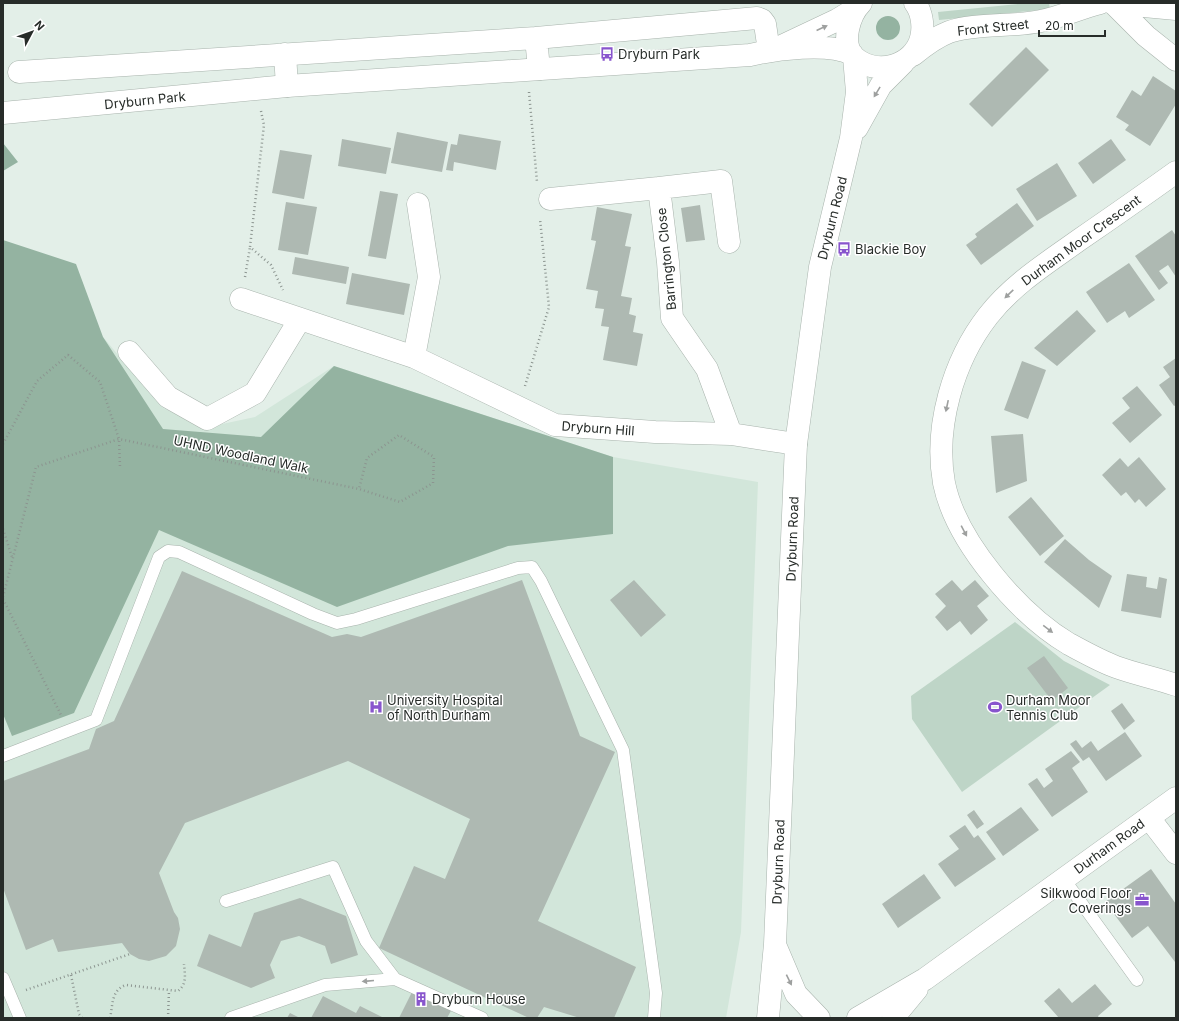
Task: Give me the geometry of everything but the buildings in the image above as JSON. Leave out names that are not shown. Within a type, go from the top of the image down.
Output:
[{"type":"street","points":[[908,59],[920,45],[923,33],[920,12],[915,3]]},
{"type":"street","name":"Front Street","points":[[908,59],[938,37],[950,32],[963,29],[1041,21],[1100,3]]},
{"type":"street","points":[[1113,3],[1173,7]]},
{"type":"street","points":[[1113,3],[1146,36],[1176,60]]},
{"type":"street","name":"Dryburn Park","points":[[3,113],[287,86],[750,55],[771,50],[837,20],[858,6]]},
{"type":"street","name":"Dryburn Road","points":[[768,1018],[775,944],[796,444],[820,267],[851,138],[857,92],[853,55],[849,46],[848,30],[851,18],[858,6]]},
{"type":"street","points":[[19,72],[536,38],[758,18],[765,24],[771,50]]},
{"type":"street","points":[[533,70],[536,38]]},
{"type":"street","name":"Dryburn Park","points":[[771,50],[834,48],[853,55],[868,65],[882,67],[893,66],[908,59]]},
{"type":"street","points":[[285,54],[287,86]]},
{"type":"street","name":"Dryburn Road","points":[[851,138],[881,85],[908,59]]},
{"type":"street","name":"Durham Moor Crescent","points":[[1176,172],[1042,266],[1006,296],[989,316],[963,359],[950,394],[941,439],[941,462],[945,485],[963,530],[996,579],[1019,604],[1047,629],[1090,655],[1116,667],[1176,685]]},
{"type":"street","points":[[542,200],[721,181],[729,242]]},
{"type":"street","name":"Barrington Close","points":[[659,188],[668,262],[672,318],[707,369],[731,434]]},
{"type":"street","points":[[414,357],[429,277],[418,204]]},
{"type":"street","name":"Dryburn Hill","points":[[241,299],[414,357],[555,425],[655,432],[731,434],[796,444]]},
{"type":"street","points":[[129,352],[168,397],[207,419],[255,393],[298,318]]},
{"type":"street","name":"Durham Road","points":[[858,1018],[925,979],[1176,798]]},
{"type":"street","points":[[1149,818],[1176,853]]},
{"type":"street","name":"Dryburn Road","points":[[775,944],[796,994],[819,1018]]},
{"type":"street","name":"Durham Road","points":[[893,1018],[925,979]]},
{"type":"lane","points":[[3,756],[96,720],[159,557],[168,551],[179,552],[313,614],[337,623],[356,620],[518,568],[532,567],[541,581],[623,750],[656,993],[654,1018]]},
{"type":"lane","points":[[226,901],[333,867],[366,941],[396,979],[482,1018]]},
{"type":"lane","points":[[1064,879],[1137,980]]},
{"type":"lane","points":[[3,978],[20,1018]]},
{"type":"lane","points":[[231,1018],[326,985],[396,979]]},
{"type":"path","points":[[524,389],[549,308],[533,70]]},
{"type":"path","points":[[241,299],[250,247],[264,125],[257,89]]},
{"type":"path","points":[[250,247],[271,265],[298,318]]},
{"type":"path","points":[[3,444],[37,381],[68,355],[100,382],[119,439],[120,467]]},
{"type":"path","name":"UHND Woodland Walk","points":[[119,439],[359,489],[400,502],[433,483],[434,457],[399,435],[367,458],[359,489]]},
{"type":"path","points":[[69,731],[3,598],[12,557],[36,467],[119,439]]},
{"type":"path","points":[[3,529],[12,557]]},
{"type":"path","points":[[11,996],[130,954]]},
{"type":"path","points":[[110,1018],[114,994],[119,988],[126,985],[178,991],[183,988],[185,980],[184,964]]},
{"type":"path","points":[[71,974],[79,1014],[82,1018]]},
{"type":"path","points":[[168,1018],[169,990]]},
{"type":"shaded area","points":[[1027,3],[1049,3],[1050,9],[939,20],[938,12]]},
{"type":"shaded area","points":[[888,16],[893,17],[899,23],[899,33],[893,39],[888,40],[883,39],[877,33],[876,28],[877,23],[883,17]]},
{"type":"shaded area","points":[[3,143],[18,162],[3,171]]},
{"type":"shaded area","points":[[3,240],[76,264],[103,337],[163,429],[261,437],[334,366],[613,457],[613,534],[508,546],[337,607],[159,530],[74,713],[12,736],[3,714]]},
{"type":"shaded area","name":"University Hospital of North Durham","points":[[3,243],[103,337],[163,408],[208,427],[255,417],[334,366],[613,457],[758,482],[741,932],[726,1018],[3,1018]]},
{"type":"shaded area","name":"Durham Moor Tennis Club","points":[[1015,622],[1064,661],[1110,685],[962,792],[912,719],[911,696]]},
{"type":"place","name":"Dryburn Park","points":[[607,54]]},
{"type":"place","name":"Blackie Boy","points":[[844,249]]},
{"type":"place","name":"University Hospital of North Durham","points":[[376,707]]},
{"type":"place","name":"Durham Moor Tennis Club","points":[[995,707]]},
{"type":"place","name":"Silkwood Floor Coverings","points":[[1142,900]]},
{"type":"place","name":"Dryburn House","points":[[421,999]]}]
